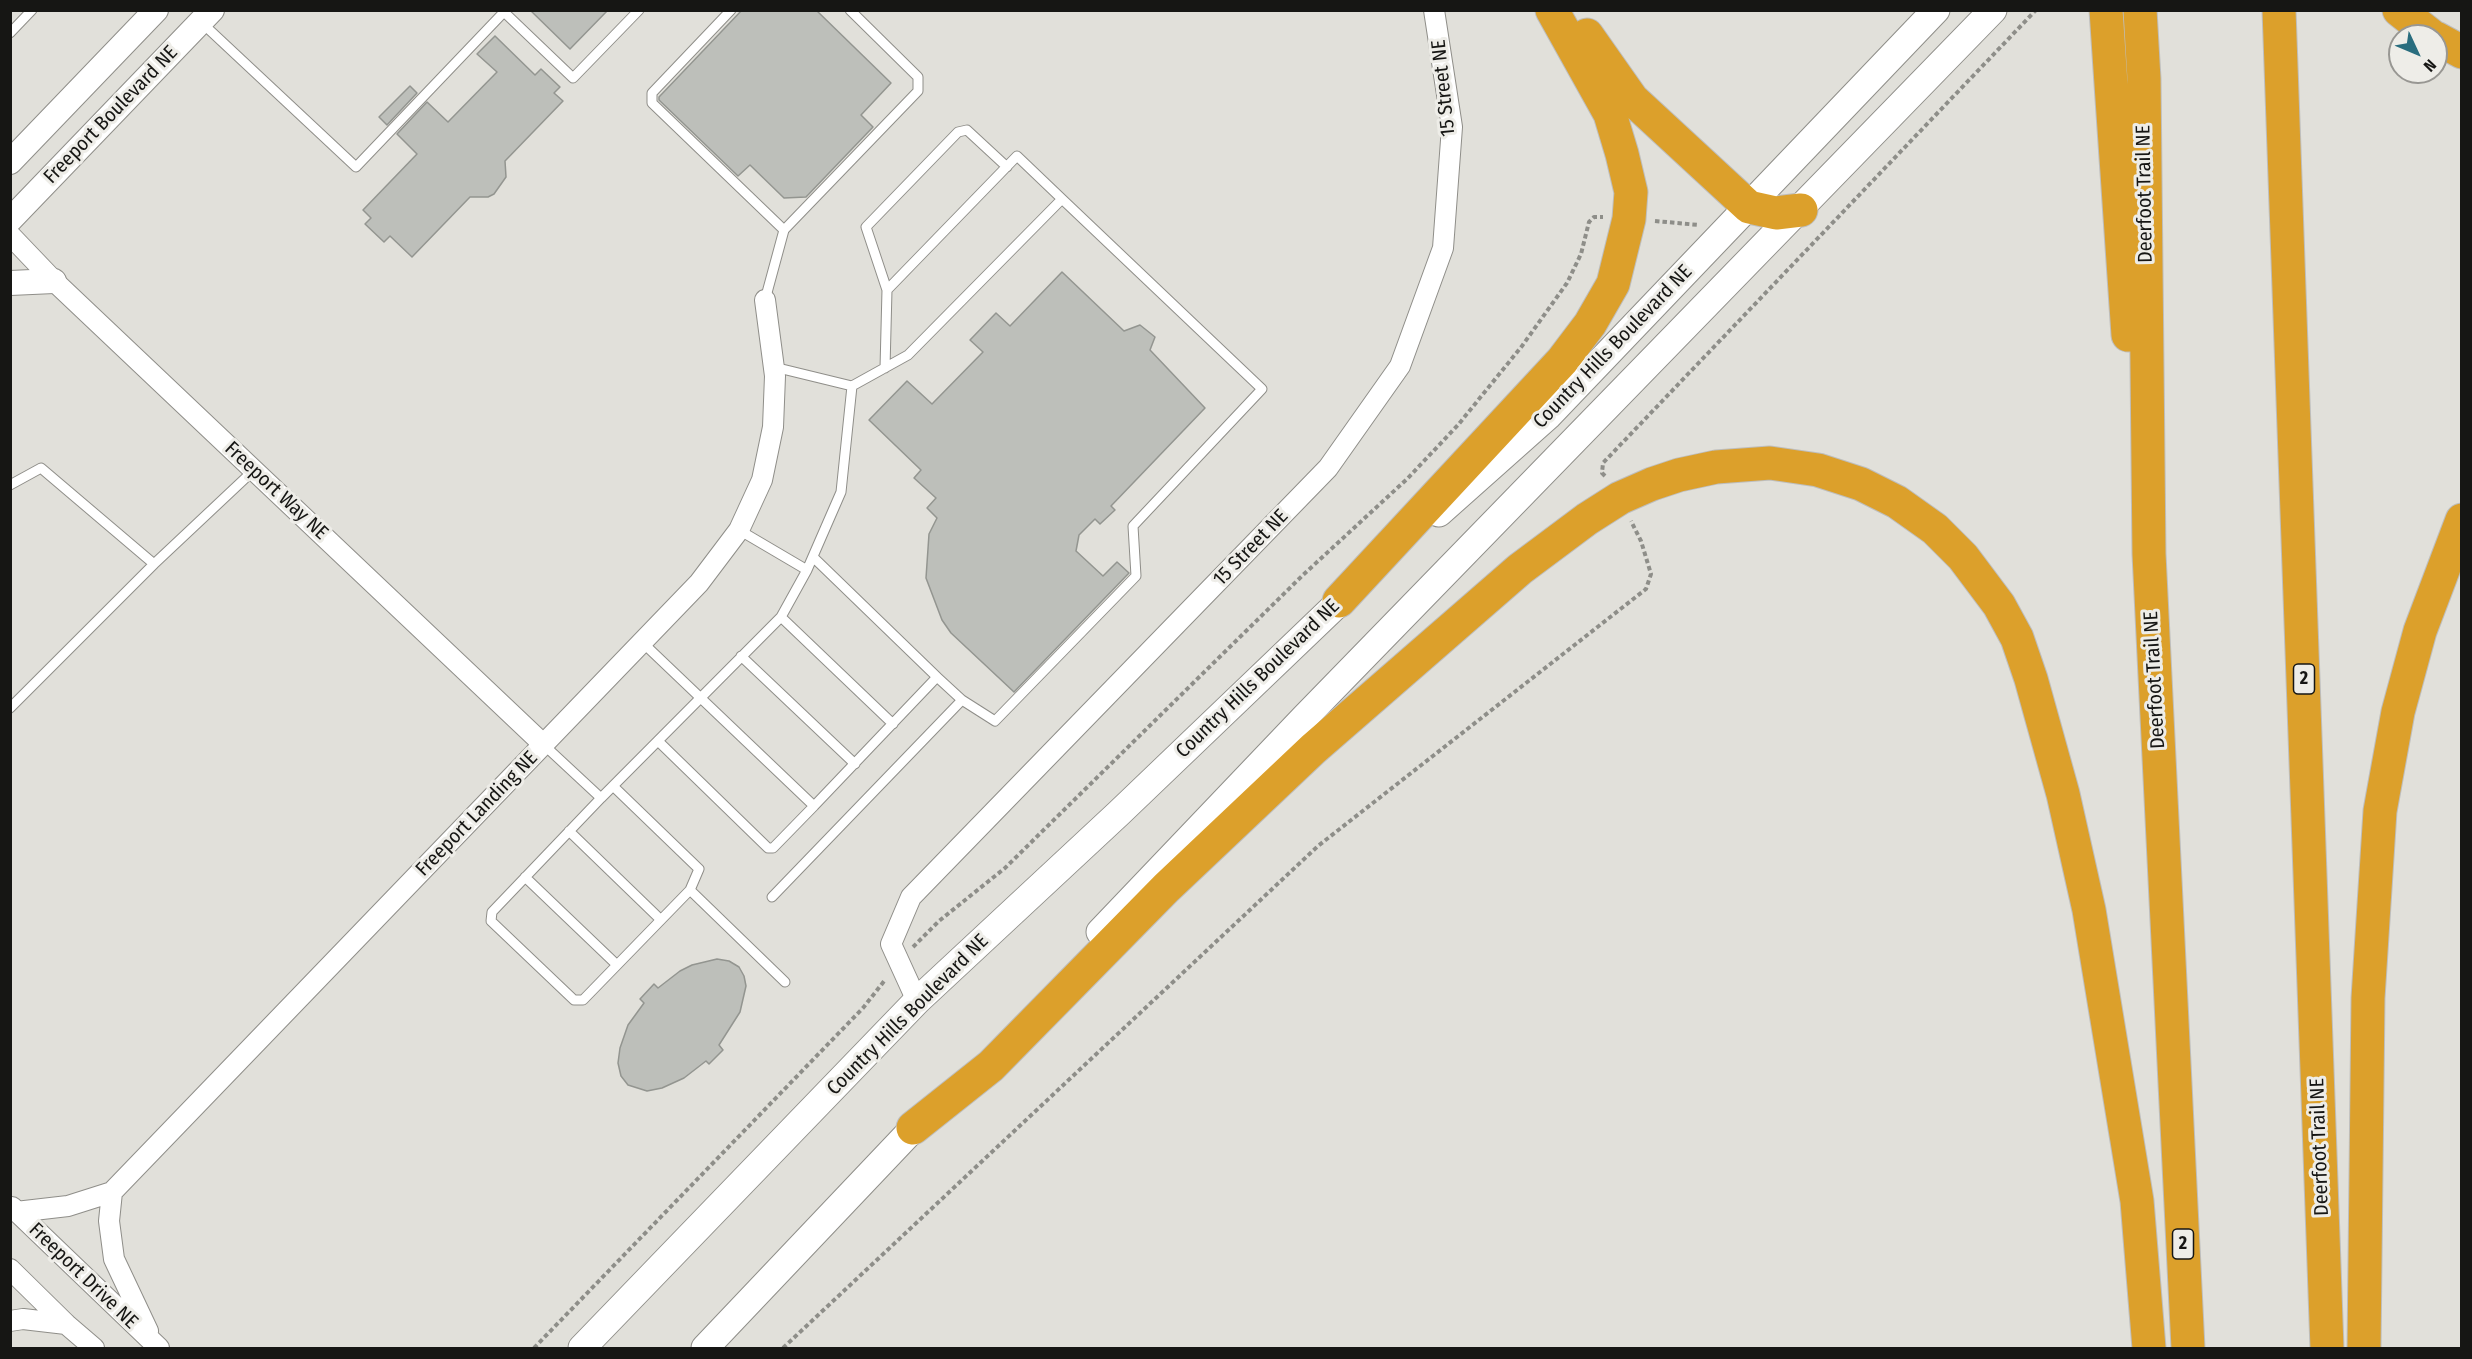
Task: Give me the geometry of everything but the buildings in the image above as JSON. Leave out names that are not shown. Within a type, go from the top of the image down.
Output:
[{"type":"highway","points":[[1339,601],[1562,361],[1590,324],[1613,284],[1629,219],[1631,192],[1610,114],[1552,10]]},
{"type":"highway","points":[[1575,10],[1587,34],[1632,99],[1749,207],[1776,213],[1801,210]]},
{"type":"highway","points":[[2106,10],[2123,291],[2149,554]]},
{"type":"highway","name":"Deerfoot Trail NE","points":[[2140,10],[2144,79],[2149,554],[2188,1348]]},
{"type":"highway","name":"Deerfoot Trail NE","points":[[2279,10],[2327,1348]]},
{"type":"highway","points":[[2399,10],[2417,24]]},
{"type":"highway","points":[[2448,44],[2462,52]]},
{"type":"highway","points":[[914,1128],[991,1066],[1166,888],[1322,741],[1520,569],[1620,498],[1679,475],[1716,467],[1770,463],[1818,470],[1861,484],[1897,502],[1935,529],[1964,557],[1999,605],[2017,638],[2031,679],[2063,794],[2089,910],[2137,1201],[2149,1348]]},
{"type":"highway","points":[[2364,1348],[2368,998],[2380,811],[2398,712],[2420,631],[2462,520]]},
{"type":"main road","name":"Country Hills Boulevard NE","points":[[582,1348],[917,1001],[1119,813],[1339,601],[1548,416],[1936,10]]},
{"type":"main road","name":"Country Hills Boulevard NE","points":[[705,1348],[1320,701],[1746,263],[1801,210],[1993,10]]},
{"type":"main road","points":[[597,1348],[610,1321]]},
{"type":"street","name":"Freeport Boulevard NE","points":[[10,162],[156,10]]},
{"type":"street","name":"15 Street NE","points":[[917,1001],[891,944],[911,897],[1328,468],[1400,366],[1443,248],[1452,127],[1434,10]]},
{"type":"street","name":"Freeport Boulevard NE","points":[[10,220],[207,16]]},
{"type":"street","points":[[10,136],[44,126]]},
{"type":"street","name":"Freeport Way NE","points":[[10,235],[54,280],[544,745]]},
{"type":"street","points":[[10,283],[54,280]]},
{"type":"street","name":"Freeport Landing NE","points":[[13,1209],[68,1206],[112,1192],[699,583],[739,530],[762,480],[773,427],[774,368],[765,300]]},
{"type":"street","name":"Freeport Drive NE","points":[[112,1192],[109,1221],[114,1259],[158,1347]]},
{"type":"street","name":"Freeport Drive NE","points":[[13,1209],[158,1347]]},
{"type":"street","points":[[10,1269],[94,1348]]},
{"type":"street","points":[[10,1321],[23,1319],[66,1324]]},
{"type":"lane","points":[[10,33],[32,10]]},
{"type":"lane","points":[[207,16],[356,167],[503,11],[573,78],[639,10]]},
{"type":"lane","points":[[732,10],[652,93],[652,103],[784,230]]},
{"type":"lane","points":[[765,300],[784,230],[918,91],[918,77],[850,10]]},
{"type":"lane","points":[[885,368],[887,290],[866,227],[958,132],[967,130],[1006,167]]},
{"type":"lane","points":[[813,557],[962,700],[994,721],[1136,576],[1133,526],[1262,390],[1017,156],[887,290]]},
{"type":"lane","points":[[774,368],[852,386],[908,355],[1062,199]]},
{"type":"lane","points":[[613,786],[699,869],[690,890],[583,1000],[574,1000],[491,921],[492,912],[601,798],[781,616],[807,570],[841,492],[852,386]]},
{"type":"lane","points":[[10,485],[40,468],[154,564]]},
{"type":"lane","points":[[10,708],[154,564],[254,470]]},
{"type":"lane","points":[[739,530],[807,570]]},
{"type":"lane","points":[[781,616],[894,724]]},
{"type":"lane","points":[[642,642],[814,806]]},
{"type":"lane","points":[[741,656],[855,764]]},
{"type":"lane","points":[[658,741],[768,848],[773,848],[937,677]]},
{"type":"lane","points":[[772,897],[962,700]]},
{"type":"lane","points":[[544,745],[601,798]]},
{"type":"lane","points":[[569,831],[661,920]]},
{"type":"lane","points":[[525,877],[617,965]]},
{"type":"lane","points":[[690,890],[785,982]]},
{"type":"path","points":[[783,1348],[1318,846],[1646,590],[1651,574],[1641,541],[1620,498],[1602,473],[1603,464],[2036,10]]},
{"type":"path","points":[[534,1348],[862,1008],[939,921],[1005,868],[1294,583],[1407,479],[1451,433],[1522,346],[1566,283],[1581,254],[1589,222],[1594,217],[1607,217]]},
{"type":"path","points":[[1650,221],[1701,225],[1707,220]]}]
